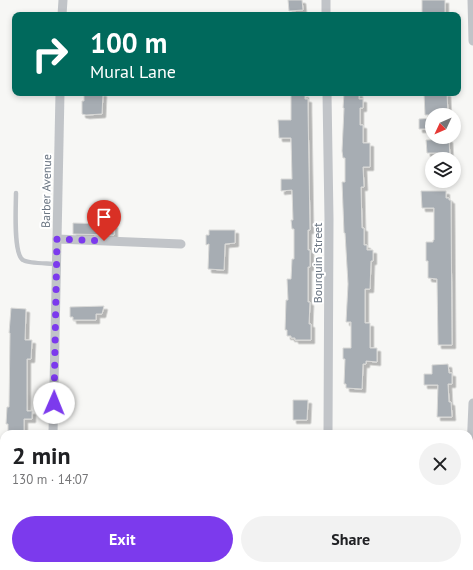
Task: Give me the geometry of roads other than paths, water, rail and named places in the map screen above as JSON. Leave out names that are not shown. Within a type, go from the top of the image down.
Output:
[{"type":"street","points":[[62,12],[63,0]]},
{"type":"street","points":[[326,0],[326,12]]},
{"type":"street","points":[[472,0],[473,41]]},
{"type":"street","name":"Barber Avenue","points":[[53,430],[60,96]]},
{"type":"street","name":"Bourquin Street","points":[[327,96],[329,220],[328,430]]},
{"type":"street","points":[[57,239],[181,244]]},
{"type":"street","points":[[472,430],[473,403]]},
{"type":"lane","points":[[16,193],[16,247],[20,258],[24,261],[56,264]]}]
